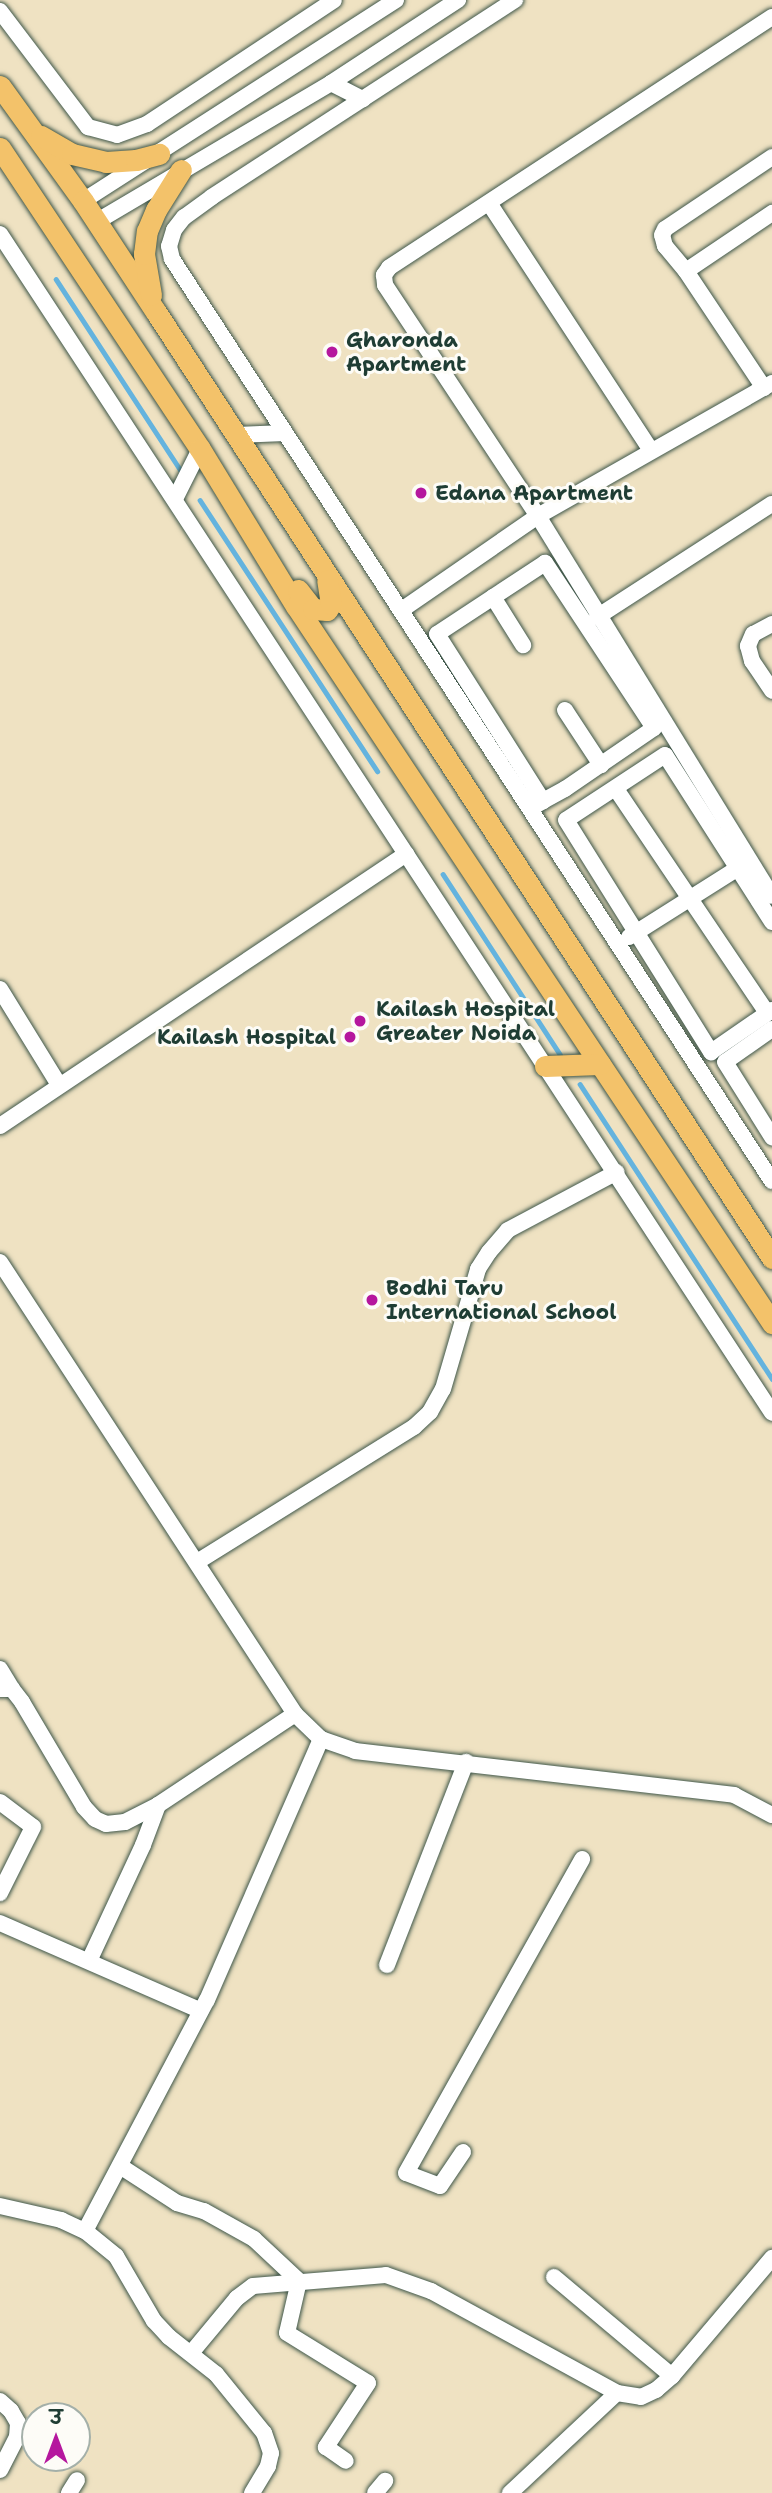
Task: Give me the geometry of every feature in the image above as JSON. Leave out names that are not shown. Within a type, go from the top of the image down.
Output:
[{"type":"main road","points":[[0,86],[83,201],[772,1258]]},
{"type":"main road","points":[[33,132],[88,159],[106,162],[136,160],[159,154]]},
{"type":"main road","points":[[1,152],[200,449],[276,573],[772,1323]]},
{"type":"main road","points":[[156,312],[146,281],[144,254],[147,231],[156,210],[181,170]]},
{"type":"main road","points":[[276,573],[289,579],[313,608],[322,611],[331,604],[326,575]]},
{"type":"main road","points":[[545,1066],[600,1064]]},
{"type":"street","points":[[0,11],[88,127],[117,135],[147,124],[334,0]]},
{"type":"street","points":[[83,201],[396,0]]},
{"type":"street","points":[[96,222],[331,83],[458,0]]},
{"type":"street","points":[[515,0],[184,217],[174,230],[169,246],[172,259],[285,433],[403,609],[430,638],[537,805],[618,943],[766,1160],[772,1181]]},
{"type":"street","points":[[772,17],[389,268],[384,275],[386,285],[538,516],[744,864],[772,922]]},
{"type":"street","points":[[331,83],[363,99]]},
{"type":"street","points":[[403,609],[538,516],[768,385],[665,246],[662,235],[665,229],[772,157]]},
{"type":"street","points":[[489,203],[651,451]]},
{"type":"street","points":[[686,271],[772,213]]},
{"type":"street","points":[[0,233],[405,854],[617,1172],[772,1413]]},
{"type":"street","points":[[237,435],[285,433]]},
{"type":"street","points":[[175,499],[200,449]]},
{"type":"street","points":[[597,617],[772,504]]},
{"type":"street","points":[[430,638],[545,563],[654,729],[537,805]]},
{"type":"street","points":[[493,597],[523,645]]},
{"type":"street","points":[[772,624],[753,634],[748,646],[752,661],[772,691]]},
{"type":"street","points":[[565,710],[601,765]]},
{"type":"street","points":[[770,1018],[711,1052],[566,820],[666,755],[744,864],[772,896]]},
{"type":"street","points":[[615,789],[770,1018]]},
{"type":"street","points":[[0,1126],[405,854]]},
{"type":"street","points":[[618,943],[744,864]]},
{"type":"street","points":[[0,989],[59,1085]]},
{"type":"street","points":[[770,1018],[725,1062],[772,1137]]},
{"type":"street","points":[[197,1562],[414,1427],[429,1412],[443,1389],[478,1269],[488,1252],[508,1230],[617,1172]]},
{"type":"street","points":[[0,1262],[295,1714],[321,1740],[355,1751],[734,1795],[772,1815]]},
{"type":"street","points":[[0,1670],[6,1689],[85,1807],[95,1819],[106,1824],[125,1822],[158,1805],[295,1714]]},
{"type":"street","points":[[85,2231],[201,2011],[321,1740]]},
{"type":"street","points":[[387,1965],[467,1762]]},
{"type":"street","points":[[0,1802],[33,1827],[0,1893]]},
{"type":"street","points":[[89,1961],[144,1845],[158,1805]]},
{"type":"street","points":[[463,2152],[440,2186],[406,2173],[582,1859]]},
{"type":"street","points":[[0,1923],[201,2011]]},
{"type":"street","points":[[120,2166],[177,2203],[204,2211],[254,2239],[299,2281]]},
{"type":"street","points":[[0,2206],[61,2220],[85,2231],[116,2256],[154,2321],[169,2337],[216,2374],[264,2432],[271,2454],[268,2466],[252,2493]]},
{"type":"street","points":[[192,2353],[247,2289],[259,2284],[398,2277],[430,2291],[617,2393],[641,2396],[656,2390],[671,2376],[772,2258]]},
{"type":"street","points":[[554,2277],[671,2376]]},
{"type":"street","points":[[299,2281],[287,2333],[368,2383],[326,2447],[346,2461]]},
{"type":"street","points":[[510,2493],[617,2393]]},
{"type":"street","points":[[0,2401],[11,2411],[18,2423],[17,2437],[0,2470]]},
{"type":"waterway","points":[[56,279],[183,474]]},
{"type":"waterway","points":[[200,500],[377,771]]},
{"type":"waterway","points":[[443,874],[560,1054]]},
{"type":"waterway","points":[[580,1084],[772,1379]]},
{"type":"place","name":"Gharonda Apartment","points":[[332,352]]},
{"type":"place","name":"Edana Apartment","points":[[421,493]]},
{"type":"place","name":"Kailash Hospital Greater Noida","points":[[360,1021]]},
{"type":"place","name":"Kailash Hospital","points":[[350,1037]]},
{"type":"place","name":"Bodhi Taru International School","points":[[372,1300]]}]
